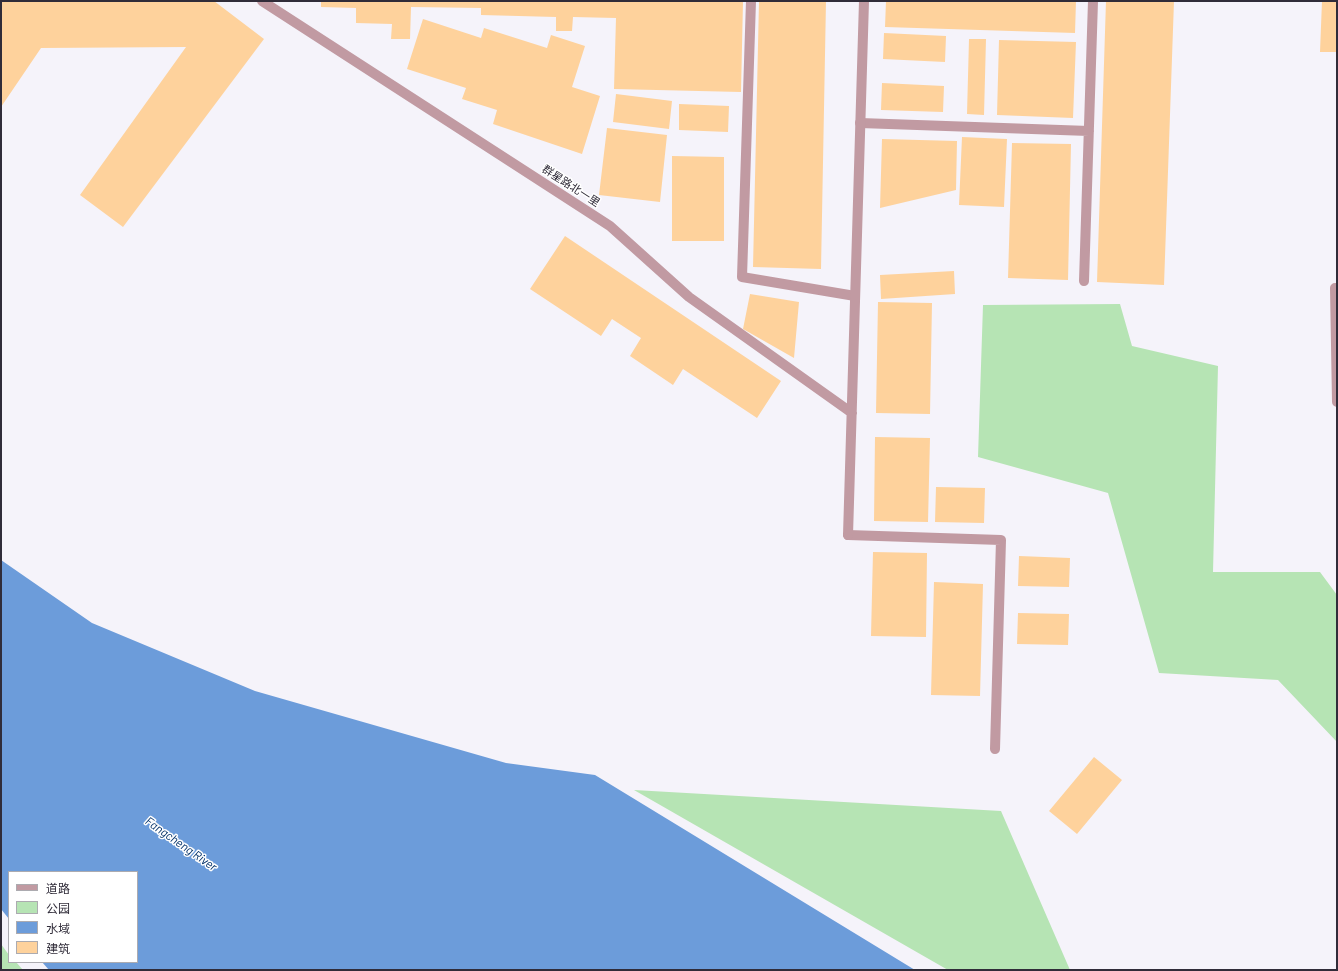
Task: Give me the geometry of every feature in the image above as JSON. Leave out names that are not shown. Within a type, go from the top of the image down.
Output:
[{"type":"street","name":"群星路北一里","points":[[262,1],[610,226],[689,297],[852,413]]},
{"type":"street","points":[[751,1],[742,277],[855,296]]},
{"type":"street","points":[[864,1],[848,535],[1002,540],[995,749]]},
{"type":"street","points":[[1084,280],[1093,1]]},
{"type":"street","points":[[860,123],[1088,131]]},
{"type":"street","points":[[1337,288],[1335,288],[1337,402]]},
{"type":"green space","points":[[1120,304],[1132,346],[1218,366],[1213,572],[1320,572],[1337,595],[1337,742],[1278,680],[1159,673],[1108,493],[978,457],[983,305]]},
{"type":"green space","points":[[634,790],[1001,811],[1070,970],[948,970]]},
{"type":"green space","points":[[1,944],[8,954],[8,963],[17,963],[23,970],[1,970]]},
{"type":"water","name":"Fangcheng River","points":[[1,560],[92,623],[255,691],[506,763],[595,775],[915,970],[49,970],[43,963],[138,963],[138,871],[8,871],[8,918],[1,909]]},
{"type":"building","points":[[1,1],[214,1],[264,39],[123,227],[80,195],[186,47],[41,48],[1,107]]},
{"type":"building","points":[[321,1],[743,1],[741,92],[614,89],[616,18],[573,17],[572,31],[556,31],[556,17],[481,15],[481,8],[411,7],[410,39],[391,39],[392,24],[356,23],[356,8],[321,7]]},
{"type":"building","points":[[759,1],[826,1],[821,269],[753,267]]},
{"type":"building","points":[[886,1],[1076,1],[1075,33],[885,27]]},
{"type":"building","points":[[1106,1],[1174,1],[1164,285],[1097,282]]},
{"type":"building","points":[[1322,1],[1337,1],[1337,52],[1320,52]]},
{"type":"building","points":[[423,19],[481,38],[484,28],[547,48],[551,35],[585,46],[572,87],[600,96],[582,154],[493,124],[497,110],[462,99],[466,88],[407,69]]},
{"type":"building","points":[[884,33],[946,36],[945,62],[883,59]]},
{"type":"building","points":[[969,39],[986,39],[984,115],[967,114]]},
{"type":"building","points":[[999,40],[1076,42],[1073,118],[997,115]]},
{"type":"building","points":[[882,83],[944,86],[943,112],[881,110]]},
{"type":"building","points":[[616,94],[672,101],[669,129],[613,122]]},
{"type":"building","points":[[679,104],[729,106],[728,132],[679,130]]},
{"type":"building","points":[[607,128],[667,135],[660,202],[599,195]]},
{"type":"building","points":[[962,137],[1007,139],[1004,207],[959,205]]},
{"type":"building","points":[[882,139],[957,141],[956,190],[880,208]]},
{"type":"building","points":[[1012,143],[1071,144],[1068,280],[1008,278]]},
{"type":"building","points":[[672,156],[724,157],[724,241],[672,241]]},
{"type":"building","points":[[565,236],[781,381],[757,418],[683,369],[673,385],[630,356],[641,338],[612,319],[601,336],[530,289]]},
{"type":"building","points":[[954,271],[955,294],[881,299],[880,275]]},
{"type":"building","points":[[750,294],[799,302],[794,358],[743,329]]},
{"type":"building","points":[[878,302],[932,303],[930,414],[876,413]]},
{"type":"building","points":[[875,437],[930,438],[928,522],[874,521]]},
{"type":"building","points":[[936,487],[985,488],[984,523],[935,522]]},
{"type":"building","points":[[873,552],[927,553],[926,637],[871,636]]},
{"type":"building","points":[[1019,556],[1070,558],[1069,587],[1018,586]]},
{"type":"building","points":[[934,582],[983,584],[980,696],[931,695]]},
{"type":"building","points":[[1018,613],[1069,614],[1068,645],[1017,644]]},
{"type":"building","points":[[1094,757],[1122,780],[1077,834],[1049,811]]}]
